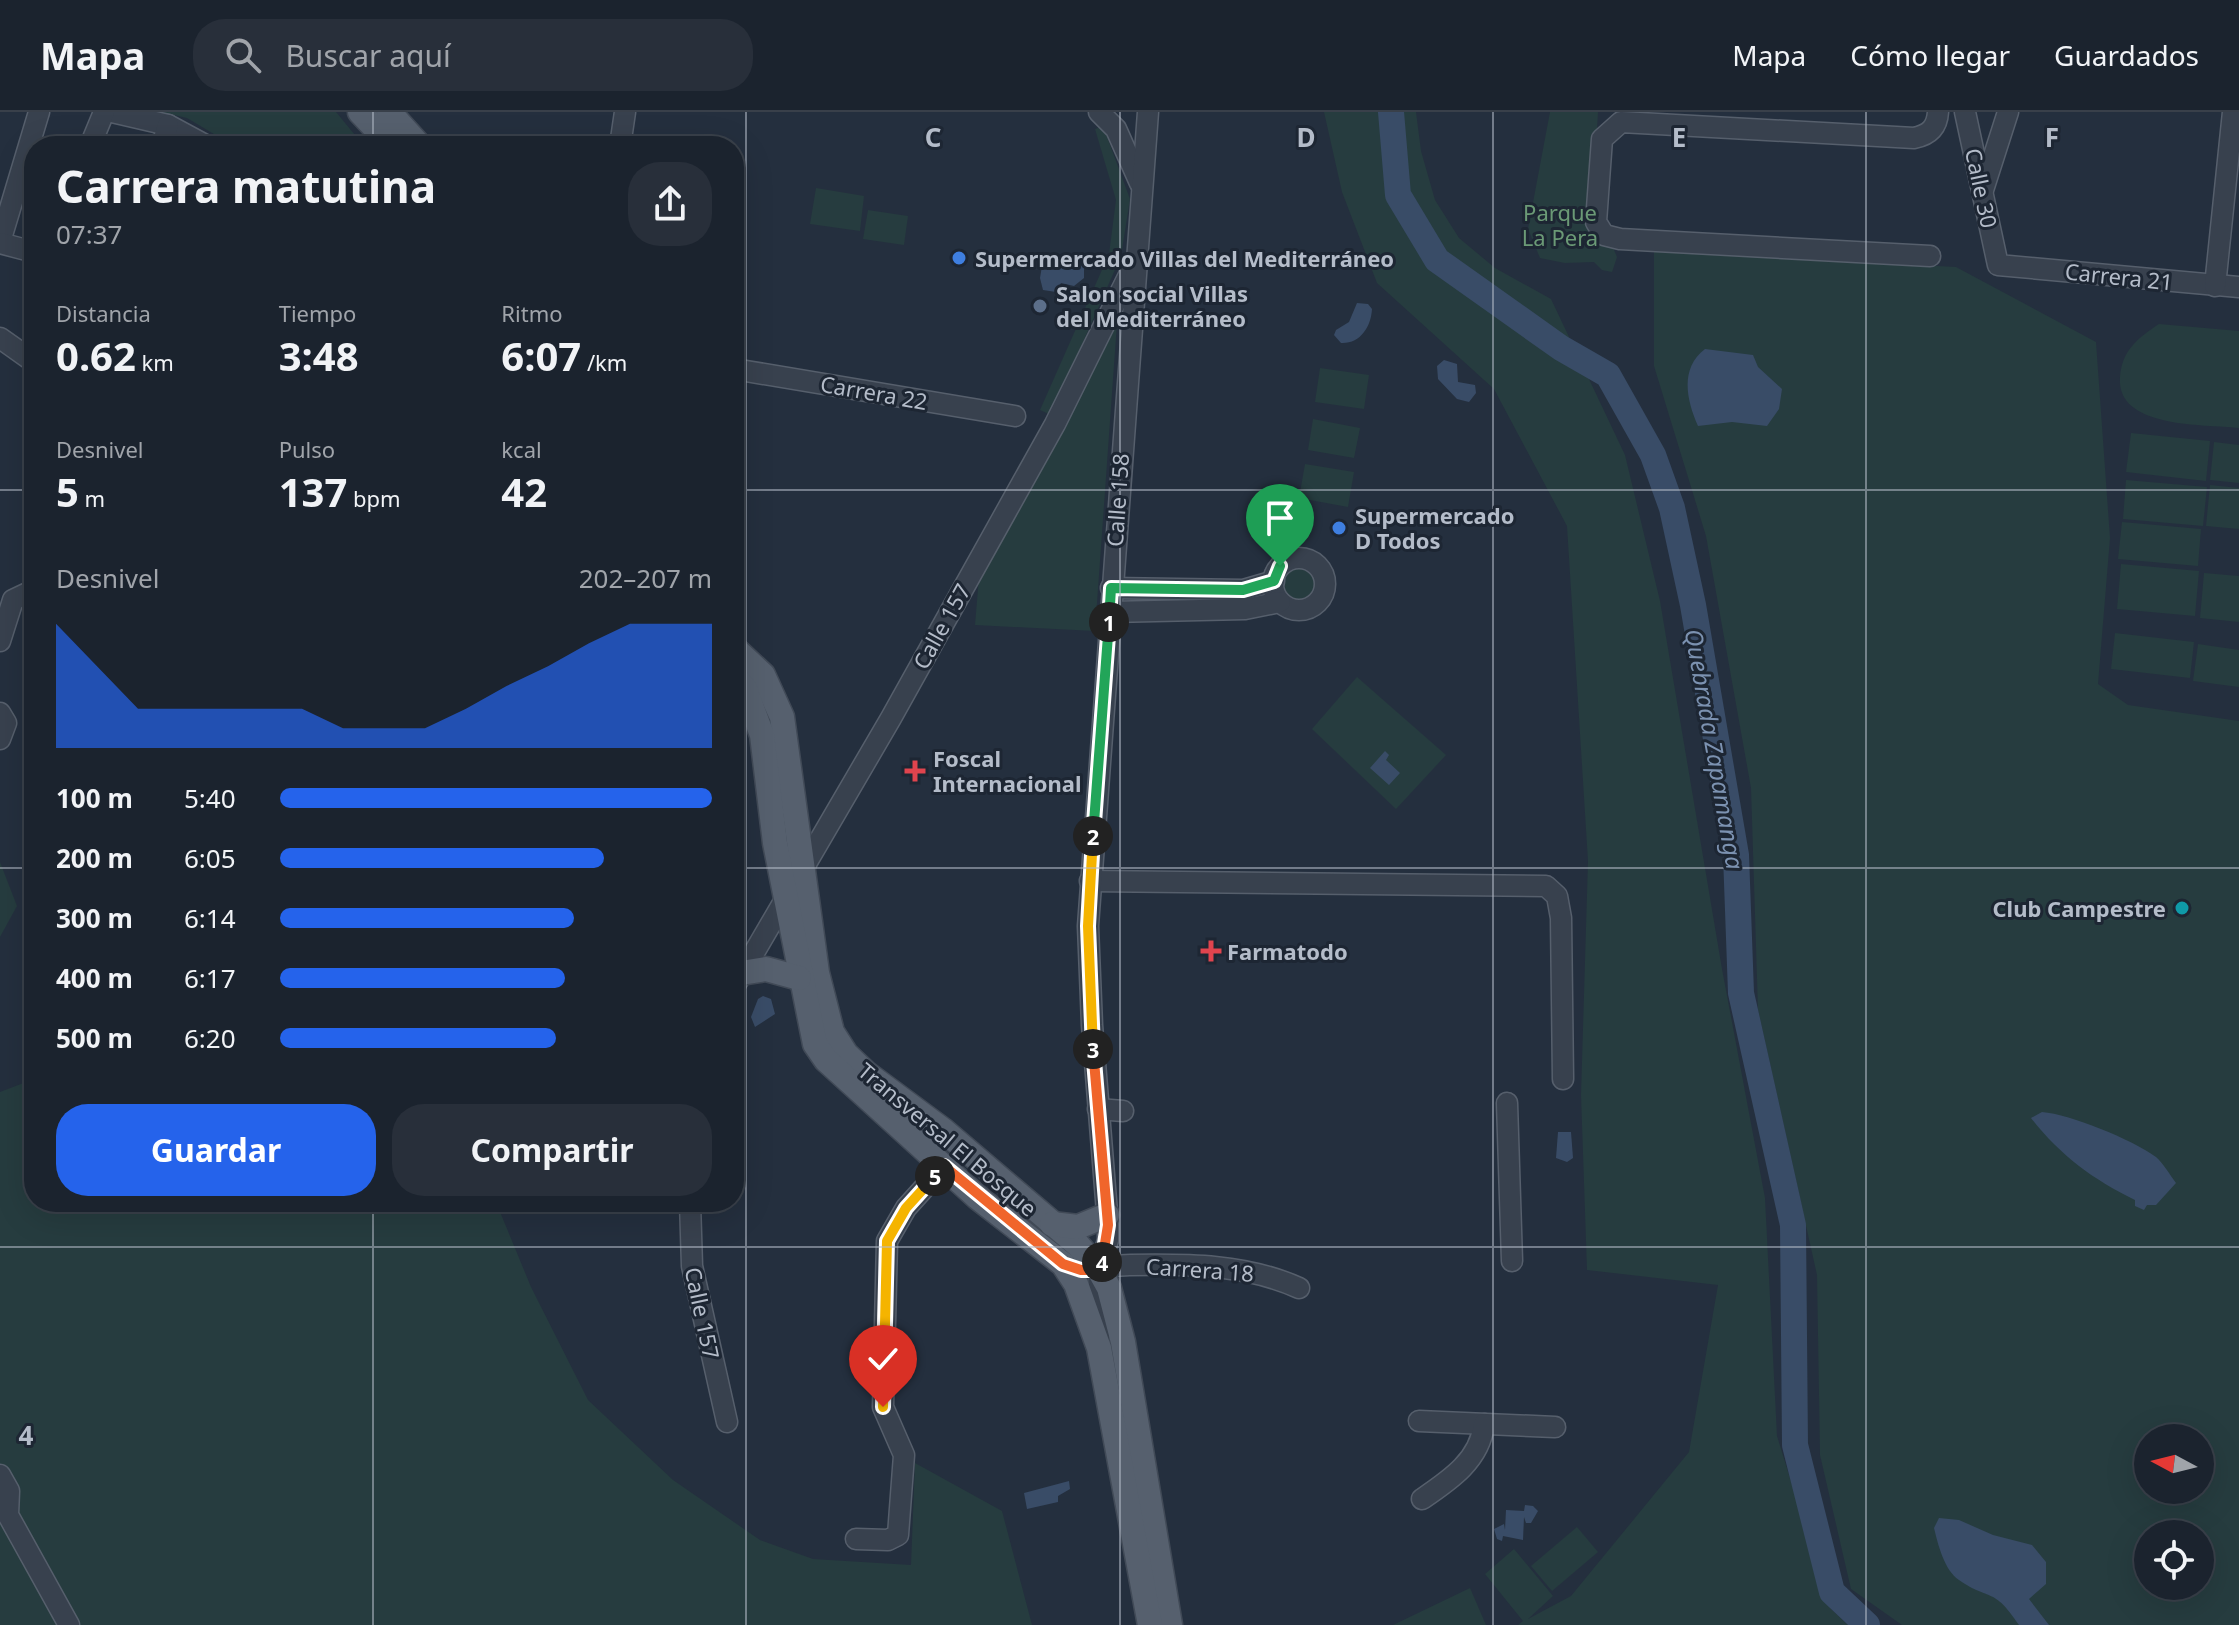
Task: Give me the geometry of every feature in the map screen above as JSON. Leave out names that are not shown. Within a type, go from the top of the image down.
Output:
[{"type":"main road","points":[[360,112],[383,136]]},
{"type":"main road","points":[[389,112],[411,136]]},
{"type":"main road","name":"Transversal El Bosque","points":[[744,657],[763,675],[782,717],[821,994],[832,1032],[846,1054],[943,1130],[1078,1245],[1099,1270],[1116,1309],[1123,1342],[1170,1625]]},
{"type":"main road","name":"Transversal El Bosque","points":[[744,688],[762,735],[768,801],[809,1028],[826,1060],[944,1166],[1063,1264],[1090,1316],[1099,1348],[1150,1625]]},
{"type":"main road","points":[[744,978],[766,969],[799,978]]},
{"type":"main road","points":[[1048,1222],[1078,1227],[1107,1215]]},
{"type":"street","points":[[32,136],[39,112]]},
{"type":"street","points":[[94,136],[104,112]]},
{"type":"street","points":[[112,112],[168,125],[188,136]]},
{"type":"street","points":[[621,136],[625,112]]},
{"type":"street","points":[[1099,112],[1116,129],[1142,187]]},
{"type":"street","name":"Calle 158","points":[[1099,1348],[1099,1270],[1108,1240],[1088,951],[1090,881],[1148,112]]},
{"type":"street","points":[[1930,256],[1620,239],[1604,235],[1596,222],[1602,139],[1621,122],[1914,138],[1926,135],[1937,123],[1938,112]]},
{"type":"street","name":"Calle 30","points":[[1965,112],[1998,265]]},
{"type":"street","points":[[1983,190],[2008,112]]},
{"type":"street","points":[[2215,286],[2233,112]]},
{"type":"street","points":[[165,136],[168,125]]},
{"type":"street","points":[[24,162],[0,242],[24,249]]},
{"type":"street","name":"Calle 157","points":[[744,969],[785,894],[891,718],[1055,424],[1137,259]]},
{"type":"street","name":"Carrera 21","points":[[1998,265],[2239,287]]},
{"type":"street","points":[[0,338],[24,355]]},
{"type":"street","name":"Carrera 22","points":[[744,371],[1015,416]]},
{"type":"street","points":[[1110,612],[1245,609],[1280,602],[1295,611],[1313,605],[1323,593],[1324,577],[1316,563],[1293,558],[1280,566],[1274,581],[1280,602]]},
{"type":"street","points":[[1111,588],[1243,590],[1274,581]]},
{"type":"street","points":[[0,641],[6,594]]},
{"type":"street","points":[[0,713],[6,723],[0,739]]},
{"type":"street","points":[[1090,881],[1442,894]]},
{"type":"street","points":[[1273,895],[1469,893],[1539,883],[1554,890],[1562,934],[1563,1079]]},
{"type":"street","points":[[1507,1103],[1512,1261]]},
{"type":"street","points":[[1098,1109],[1123,1111]]},
{"type":"street","points":[[856,1539],[888,1540],[898,1535],[904,1455],[883,1407],[887,1241],[906,1208],[944,1166]]},
{"type":"street","name":"Calle 157","points":[[690,1212],[692,1266],[727,1422]]},
{"type":"street","points":[[1063,1264],[1081,1270],[1099,1270]]},
{"type":"street","name":"Carrera 18","points":[[1099,1270],[1125,1265],[1174,1271],[1237,1268],[1269,1274],[1299,1288]]},
{"type":"street","points":[[1419,1421],[1555,1427]]},
{"type":"street","points":[[1422,1499],[1467,1462],[1482,1443],[1484,1424]]},
{"type":"street","points":[[0,1475],[9,1491],[8,1515],[69,1625]]},
{"type":"green space","points":[[161,112],[336,112],[356,136],[217,136],[187,118]]},
{"type":"green space","points":[[1324,112],[1416,112],[1421,151],[1435,200],[1459,238],[1495,268],[1551,299],[1625,455],[1660,601],[1722,969],[1765,1198],[1777,1436],[1830,1608],[1848,1625],[1518,1625],[1523,1621],[1485,1574],[1514,1549],[1553,1596],[1528,1619],[1571,1596],[1689,1452],[1718,1285],[1587,1270],[1581,1095],[1588,861],[1567,526],[1494,389],[1377,283],[1342,192]]},
{"type":"green space","name":"Parque La Pera","points":[[1550,112],[1598,112],[1591,235],[1612,245],[1617,257],[1612,272],[1602,270],[1594,262],[1565,263],[1540,258],[1528,229]]},
{"type":"green space","points":[[1103,126],[1130,199],[1121,256],[1051,415],[1040,410],[1109,254],[1116,200],[1095,129]]},
{"type":"green space","points":[[816,188],[864,196],[860,231],[810,224]]},
{"type":"green space","points":[[868,210],[908,216],[904,245],[863,239]]},
{"type":"green space","points":[[1654,251],[1956,267],[2096,342],[2110,538],[2098,684],[2128,705],[2239,721],[2239,1625],[1902,1625],[1851,1589],[1820,1455],[1817,1275],[1758,1010],[1751,788],[1706,536],[1654,366]]},
{"type":"green space","points":[[1117,323],[1095,631],[975,625],[979,577]]},
{"type":"green space","points":[[2159,324],[2239,331],[2239,428],[2165,420],[2147,415],[2132,406],[2123,394],[2121,368],[2138,340]]},
{"type":"green space","points":[[1320,368],[1369,375],[1364,409],[1315,402]]},
{"type":"green space","points":[[1313,419],[1360,428],[1354,458],[1308,450]]},
{"type":"green space","points":[[2131,433],[2210,441],[2206,481],[2126,472]]},
{"type":"green space","points":[[2214,442],[2239,445],[2239,483],[2210,480]]},
{"type":"green space","points":[[1305,464],[1354,472],[1348,507],[1299,498]]},
{"type":"green space","points":[[2126,480],[2207,487],[2203,526],[2123,519]]},
{"type":"green space","points":[[2210,485],[2239,488],[2239,529],[2206,526]]},
{"type":"green space","points":[[2122,522],[2201,529],[2198,566],[2118,559]]},
{"type":"green space","points":[[1299,560],[1315,567],[1322,583],[1315,599],[1299,606],[1283,599],[1276,583],[1283,567]]},
{"type":"green space","points":[[2121,564],[2199,571],[2195,616],[2117,609]]},
{"type":"green space","points":[[2204,573],[2239,576],[2239,622],[2200,618]]},
{"type":"green space","points":[[2115,633],[2194,642],[2190,678],[2111,669]]},
{"type":"green space","points":[[2198,644],[2239,650],[2239,687],[2193,681]]},
{"type":"green space","points":[[1357,677],[1446,755],[1396,809],[1312,729]]},
{"type":"green space","points":[[0,862],[17,906],[0,937]]},
{"type":"green space","points":[[24,1083],[24,1212],[500,1212],[531,1287],[588,1400],[673,1480],[760,1540],[813,1559],[911,1565],[915,1463],[1002,1511],[1032,1625],[0,1625],[0,1092]]},
{"type":"green space","points":[[1577,1527],[1598,1552],[1552,1591],[1531,1566]]},
{"type":"green space","points":[[1470,1588],[1486,1625],[1393,1625]]},
{"type":"water","points":[[1044,254],[1084,260],[1084,278],[1074,286],[1061,283],[1056,292],[1043,290],[1040,278]]},
{"type":"water","points":[[1357,303],[1368,304],[1372,309],[1369,322],[1354,341],[1341,343],[1334,335],[1336,330],[1349,322]]},
{"type":"water","points":[[1705,349],[1753,355],[1758,367],[1782,389],[1779,409],[1767,426],[1732,422],[1698,426],[1688,395],[1688,384],[1692,365]]},
{"type":"water","points":[[1444,360],[1457,364],[1458,382],[1475,385],[1476,393],[1469,402],[1457,399],[1438,379],[1437,366]]},
{"type":"water","points":[[1385,751],[1389,755],[1386,760],[1400,773],[1389,785],[1370,768]]},
{"type":"water","points":[[763,996],[771,999],[775,1014],[755,1027],[751,1017],[758,999]]},
{"type":"water","points":[[2042,1112],[2084,1123],[2132,1143],[2156,1157],[2176,1183],[2156,1205],[2147,1205],[2144,1210],[2135,1206],[2135,1200],[2091,1175],[2053,1143],[2031,1118]]},
{"type":"water","points":[[1558,1132],[1571,1132],[1573,1158],[1567,1162],[1556,1158]]},
{"type":"water","points":[[1069,1481],[1070,1489],[1058,1496],[1058,1502],[1027,1509],[1024,1493]]},
{"type":"water","points":[[1525,1505],[1533,1506],[1538,1511],[1531,1523],[1526,1523],[1524,1517],[1523,1540],[1503,1536],[1502,1541],[1497,1539],[1494,1529],[1504,1524],[1505,1530],[1506,1510],[1524,1511]]},
{"type":"water","points":[[1939,1518],[1959,1520],[1993,1535],[2032,1545],[2046,1562],[2046,1584],[2029,1599],[2049,1625],[2019,1625],[1997,1599],[1954,1576],[1942,1556],[1934,1528]]},
{"type":"waterway","name":"Quebrada Zapamanga","points":[[1391,112],[1398,195],[1437,260],[1561,348],[1608,375],[1653,455],[1672,508],[1693,605],[1736,855],[1741,993],[1793,1225],[1795,1445],[1832,1592],[1867,1625]]},
{"type":"place","name":"Supermercado Villas del Mediterráneo","points":[[959,258]]},
{"type":"place","name":"Salon social Villas del Mediterráneo","points":[[1040,306]]},
{"type":"place","name":"Supermercado D Todos","points":[[1339,528]]},
{"type":"place","name":"Foscal Internacional","points":[[915,771]]},
{"type":"place","name":"Club Campestre","points":[[2182,908]]},
{"type":"place","name":"Farmatodo","points":[[1211,951]]},
{"type":"route","points":[[883,1407],[887,1241],[906,1208],[944,1166],[977,1197],[1063,1264],[1081,1270],[1099,1270],[1105,1254],[1108,1225],[1092,1025],[1088,926],[1111,588],[1243,590],[1274,581],[1280,566]]}]
